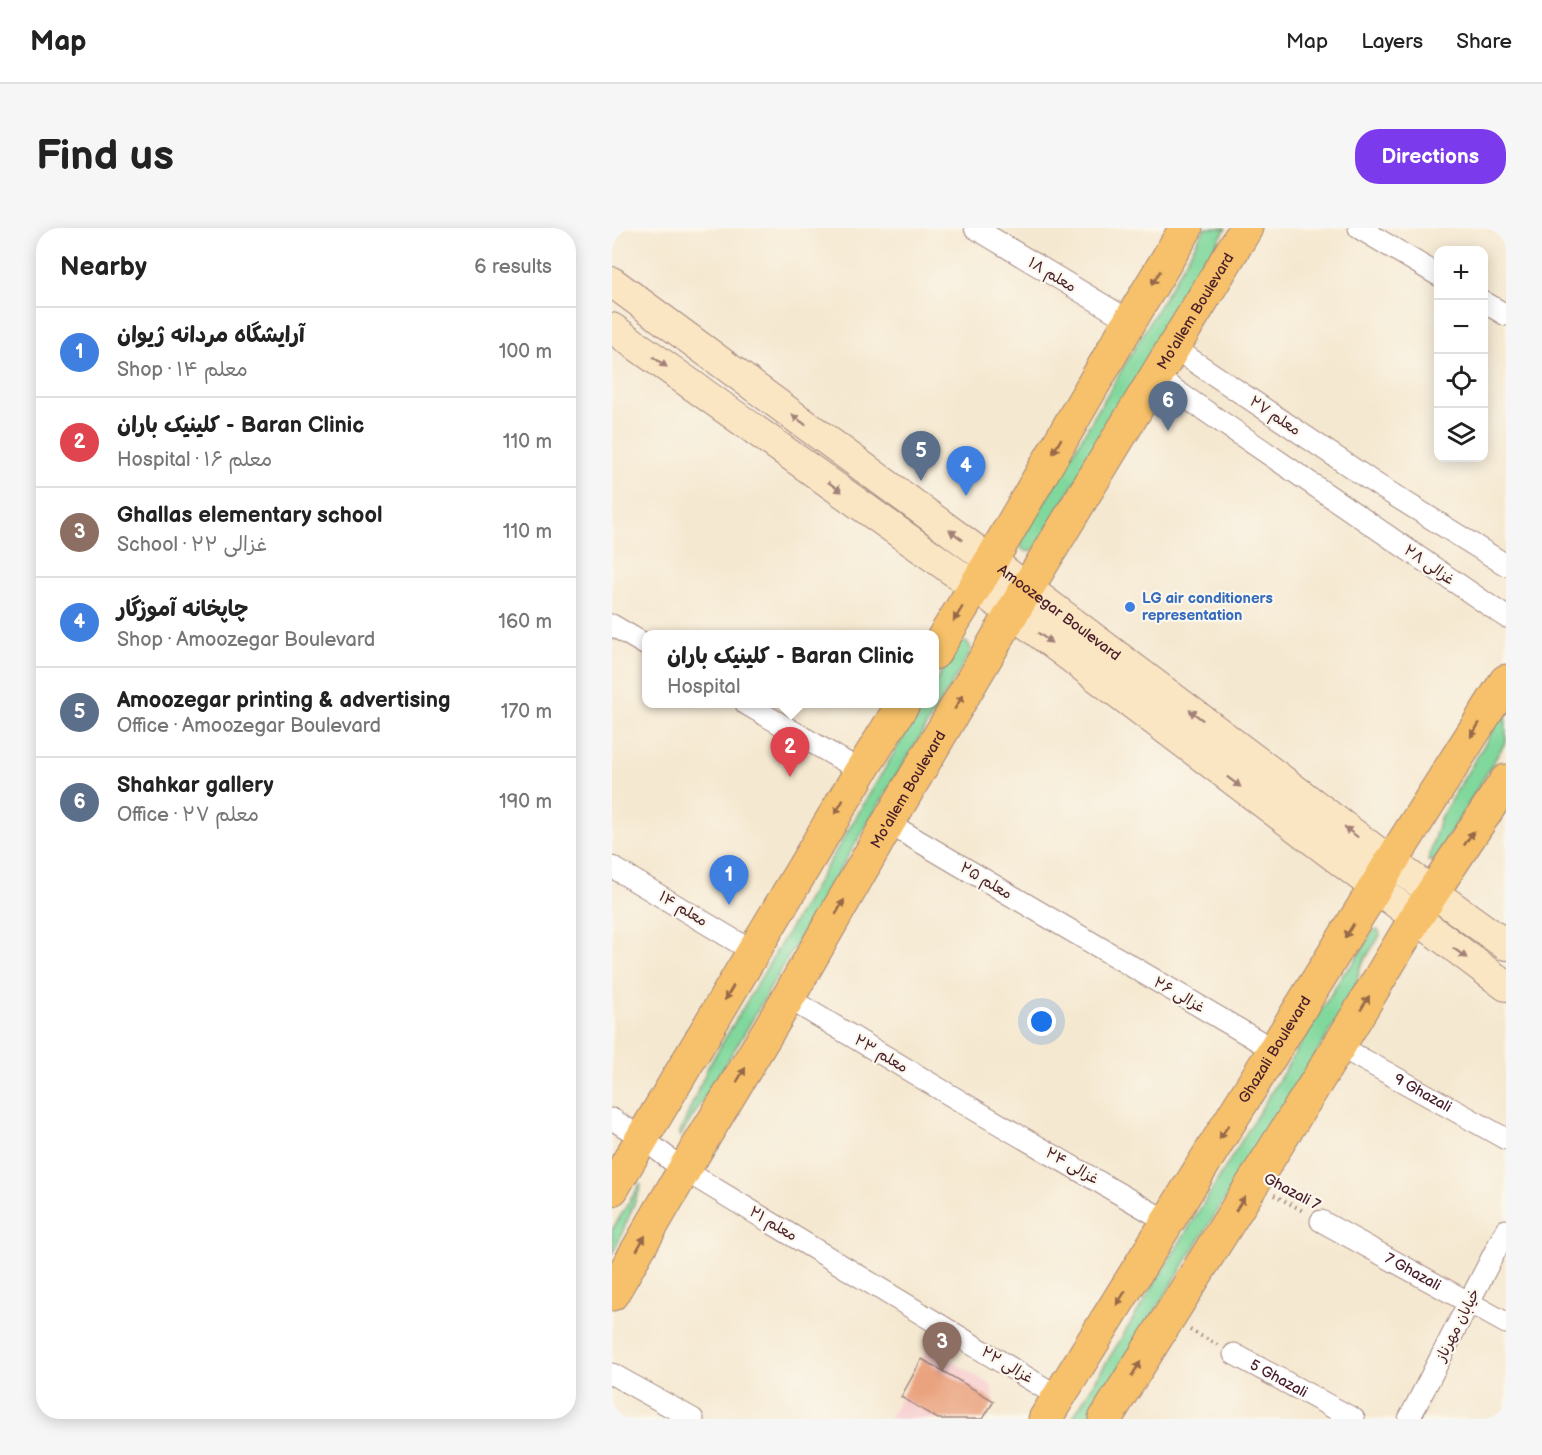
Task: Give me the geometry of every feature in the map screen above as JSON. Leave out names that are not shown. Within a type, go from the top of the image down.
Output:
[{"type":"main road","points":[[939,645],[1186,228]]},
{"type":"main road","name":"Mo'allem Boulevard","points":[[612,1293],[788,998],[1019,601],[1246,228]]},
{"type":"main road","name":"Amoozegar Boulevard","points":[[612,282],[983,574],[1424,906],[1506,986]]},
{"type":"main road","name":"Amoozegar Boulevard","points":[[612,328],[983,574]]},
{"type":"main road","name":"Ghazali Boulevard","points":[[1052,1408],[1506,681]]},
{"type":"main road","points":[[612,1189],[900,708]]},
{"type":"main road","points":[[1105,1419],[1424,906],[1506,781]]},
{"type":"main road","name":"Amoozegar Boulevard","points":[[1424,906],[1506,945]]},
{"type":"street","name":"معلم ۱۸","points":[[975,228],[1130,321]]},
{"type":"street","points":[[1359,228],[1434,273]]},
{"type":"street","points":[[1488,304],[1506,315]]},
{"type":"street","name":"معلم ۲۷","points":[[1174,348],[1376,484],[1506,565]]},
{"type":"street","name":"غزالی ۲۸","points":[[1156,377],[1506,617]]},
{"type":"street","points":[[612,625],[642,643]]},
{"type":"street","points":[[753,708],[861,771]]},
{"type":"street","name":"معلم ۲۵","points":[[888,823],[1084,939]]},
{"type":"street","name":"معلم ۱۴","points":[[612,867],[754,952]]},
{"type":"street","name":"غزالی ۲۶","points":[[1084,939],[1275,1050]]},
{"type":"street","name":"معلم ۲۳","points":[[788,998],[975,1110]]},
{"type":"street","name":"9 Ghazali","points":[[1339,1046],[1506,1139]]},
{"type":"street","name":"غزالی ۲۴","points":[[975,1110],[1168,1222]]},
{"type":"street","name":"معلم ۲۱","points":[[612,1119],[642,1138],[684,1170],[862,1278]]},
{"type":"street","name":"7 Ghazali","points":[[1321,1221],[1506,1323]]},
{"type":"street","name":"خیابان مهرناز","points":[[1409,1419],[1506,1230]]},
{"type":"street","name":"غزالی ۲۲","points":[[862,1278],[1052,1408]]},
{"type":"street","name":"5 Ghazali","points":[[1234,1354],[1354,1419]]},
{"type":"street","points":[[612,1374],[693,1419]]},
{"type":"path","name":"Ghazali 7","points":[[1252,1184],[1321,1221]]},
{"type":"path","points":[[1169,1317],[1234,1354]]},
{"type":"shaded area","points":[[929,1347],[991,1385],[994,1401],[983,1419],[889,1419]]},
{"type":"green space","points":[[1205,228],[1226,228],[1037,546],[1031,551],[1025,551],[1021,548],[1023,538]]},
{"type":"green space","points":[[960,642],[966,642],[971,649],[969,655],[939,705],[939,676]]},
{"type":"green space","points":[[921,708],[937,708],[741,1039],[680,1137],[679,1134],[708,1067]]},
{"type":"green space","points":[[1506,709],[1506,741],[1434,861],[1428,861],[1440,818]]},
{"type":"green space","points":[[1376,930],[1380,935],[1360,967],[1355,989],[1348,1003],[1087,1419],[1072,1419],[1344,973],[1353,964],[1373,931]]},
{"type":"green space","points":[[640,1184],[641,1187],[612,1254],[612,1230]]},
{"type":"building","points":[[922,1359],[994,1401],[983,1419],[938,1419],[901,1397]]},
{"type":"place","name":"Shahkar gallery","points":[[1168,431]]},
{"type":"place","name":"Amoozegar printing & advertising","points":[[921,481]]},
{"type":"place","name":"چاپخانه آموزگار","points":[[966,496]]},
{"type":"place","name":"LG air conditioners representation","points":[[1130,607]]},
{"type":"place","name":"کلینیک باران - Baran Clinic","points":[[790,777]]},
{"type":"place","name":"آرایشگاه مردانه ژیوان","points":[[729,905]]},
{"type":"place","name":"Ghallas elementary school","points":[[942,1372]]}]
